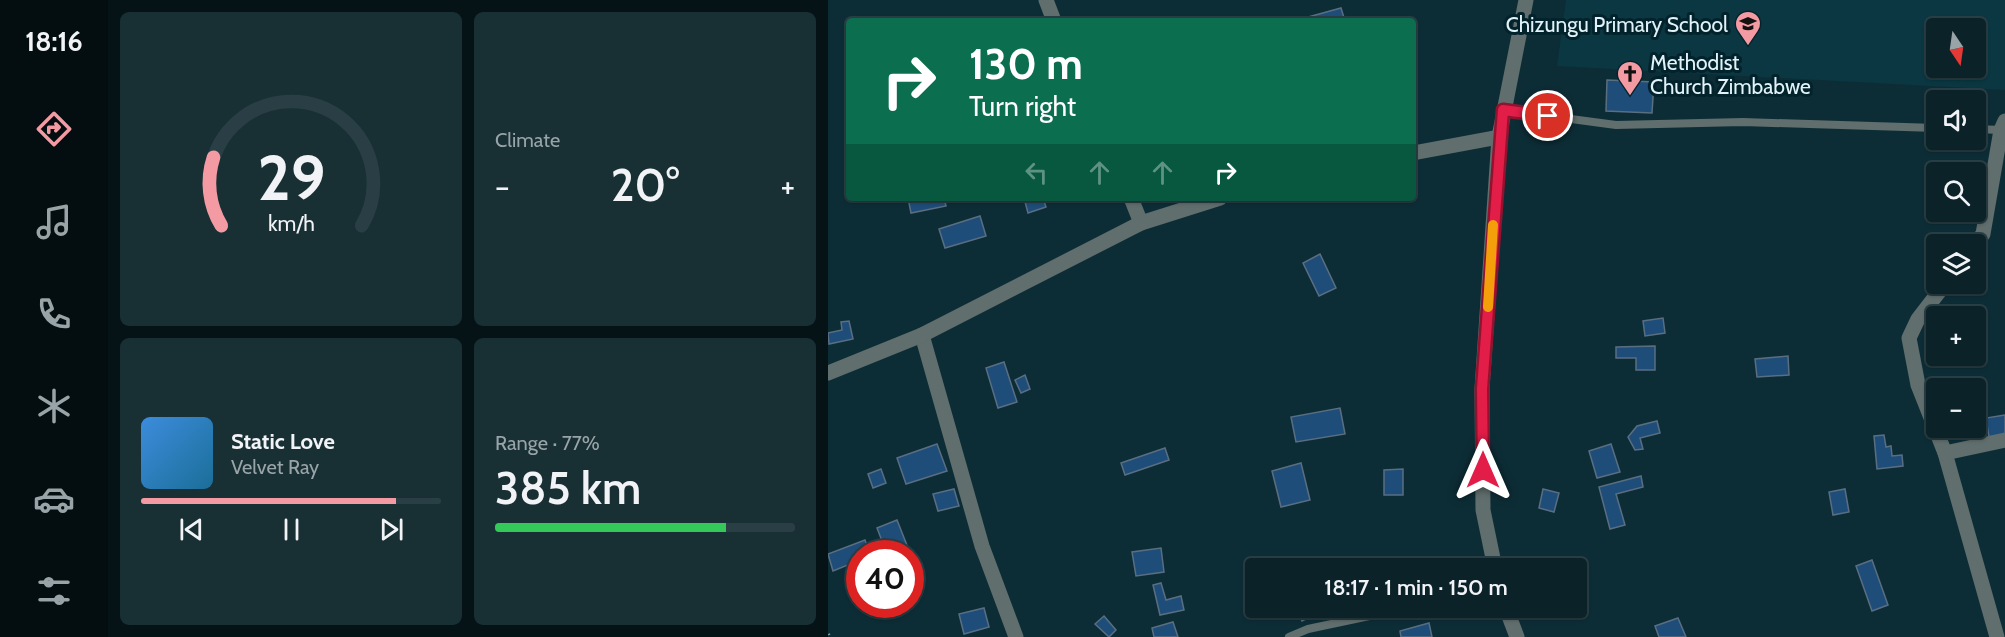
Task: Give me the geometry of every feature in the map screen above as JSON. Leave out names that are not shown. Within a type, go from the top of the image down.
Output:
[{"type":"street","points":[[1046,0],[1053,18]]},
{"type":"street","points":[[1493,558],[1483,510],[1482,389],[1499,137],[1526,0]]},
{"type":"street","points":[[1983,234],[2003,126]]},
{"type":"street","points":[[1416,152],[1499,137]]},
{"type":"street","points":[[1132,201],[1141,223]]},
{"type":"street","points":[[828,373],[922,335],[1141,223],[1211,201]]},
{"type":"street","points":[[1937,294],[1918,319],[1909,339],[1918,385],[1945,453],[1997,637]]},
{"type":"street","points":[[922,335],[982,546],[1016,637]]},
{"type":"street","points":[[1945,453],[2005,440]]},
{"type":"street","points":[[1510,618],[1517,637]]},
{"type":"lane","points":[[1503,110],[1616,125],[1743,122],[1926,128]]},
{"type":"lane","points":[[1986,128],[2003,126]]},
{"type":"lane","points":[[1289,637],[1308,629],[1360,618]]},
{"type":"shaded area","name":"Chizungu Primary School","points":[[1566,0],[2005,0],[2005,90],[1557,66]]},
{"type":"building","points":[[1341,8],[1344,18],[1305,18]]},
{"type":"building","name":"Methodist Church Zimbabwe","points":[[1607,80],[1654,82],[1652,113],[1606,111]]},
{"type":"building","points":[[909,201],[945,201],[946,206],[911,213]]},
{"type":"building","points":[[1025,201],[1044,201],[1046,207],[1028,213]]},
{"type":"building","points":[[980,216],[986,236],[945,248],[939,229]]},
{"type":"building","points":[[1320,254],[1336,288],[1319,296],[1303,263]]},
{"type":"building","points":[[1663,318],[1665,333],[1645,336],[1643,321]]},
{"type":"building","points":[[849,321],[853,339],[829,344],[828,333],[842,330],[841,322]]},
{"type":"building","points":[[1655,346],[1655,370],[1636,370],[1636,358],[1616,358],[1616,347]]},
{"type":"building","points":[[1788,356],[1789,375],[1757,377],[1755,359]]},
{"type":"building","points":[[1004,362],[1017,402],[998,408],[986,368]]},
{"type":"building","points":[[1025,375],[1030,389],[1021,393],[1015,380]]},
{"type":"building","points":[[1340,408],[1345,434],[1296,442],[1291,417]]},
{"type":"building","points":[[2005,415],[2005,434],[1989,437],[1986,418]]},
{"type":"building","points":[[1657,421],[1660,433],[1640,438],[1643,449],[1635,450],[1628,437],[1637,426]]},
{"type":"building","points":[[1884,435],[1886,447],[1891,446],[1892,456],[1902,455],[1903,466],[1877,469],[1874,436]]},
{"type":"building","points":[[937,444],[947,471],[906,484],[897,458]]},
{"type":"building","points":[[1611,444],[1620,472],[1597,478],[1589,451]]},
{"type":"building","points":[[1165,448],[1169,460],[1125,475],[1121,463]]},
{"type":"building","points":[[1301,463],[1310,500],[1281,507],[1272,471]]},
{"type":"building","points":[[881,469],[886,483],[873,488],[868,474]]},
{"type":"building","points":[[1403,469],[1403,495],[1384,495],[1384,470]]},
{"type":"building","points":[[1641,476],[1643,487],[1616,494],[1625,525],[1610,529],[1599,487]]},
{"type":"building","points":[[954,489],[959,506],[938,511],[933,494]]},
{"type":"building","points":[[1543,489],[1559,493],[1554,512],[1539,508]]},
{"type":"building","points":[[1845,489],[1849,512],[1833,515],[1829,492]]},
{"type":"building","points":[[897,520],[905,540],[882,540],[877,528]]},
{"type":"building","points":[[846,547],[846,566],[833,571],[828,554]]},
{"type":"building","points":[[1161,548],[1164,572],[1136,576],[1132,552]]},
{"type":"building","points":[[1872,560],[1888,605],[1872,611],[1856,566]]},
{"type":"building","points":[[1161,583],[1166,600],[1181,596],[1184,610],[1160,615],[1153,585]]},
{"type":"building","points":[[984,608],[989,627],[964,634],[959,614]]},
{"type":"building","points":[[1104,616],[1116,630],[1109,637],[1095,624]]},
{"type":"building","points":[[1678,618],[1686,637],[1659,637],[1655,626]]},
{"type":"building","points":[[1173,622],[1178,637],[1154,637],[1152,628]]},
{"type":"building","points":[[1429,623],[1432,637],[1401,637],[1400,631]]},
{"type":"slow traffic","points":[[1488,307],[1493,225]]},
{"type":"place","name":"Chizungu Primary School","points":[[1748,47]]},
{"type":"place","name":"Methodist Church Zimbabwe","points":[[1630,97]]},
{"type":"route","points":[[1483,470],[1482,389],[1499,137],[1503,110],[1548,116]]}]
